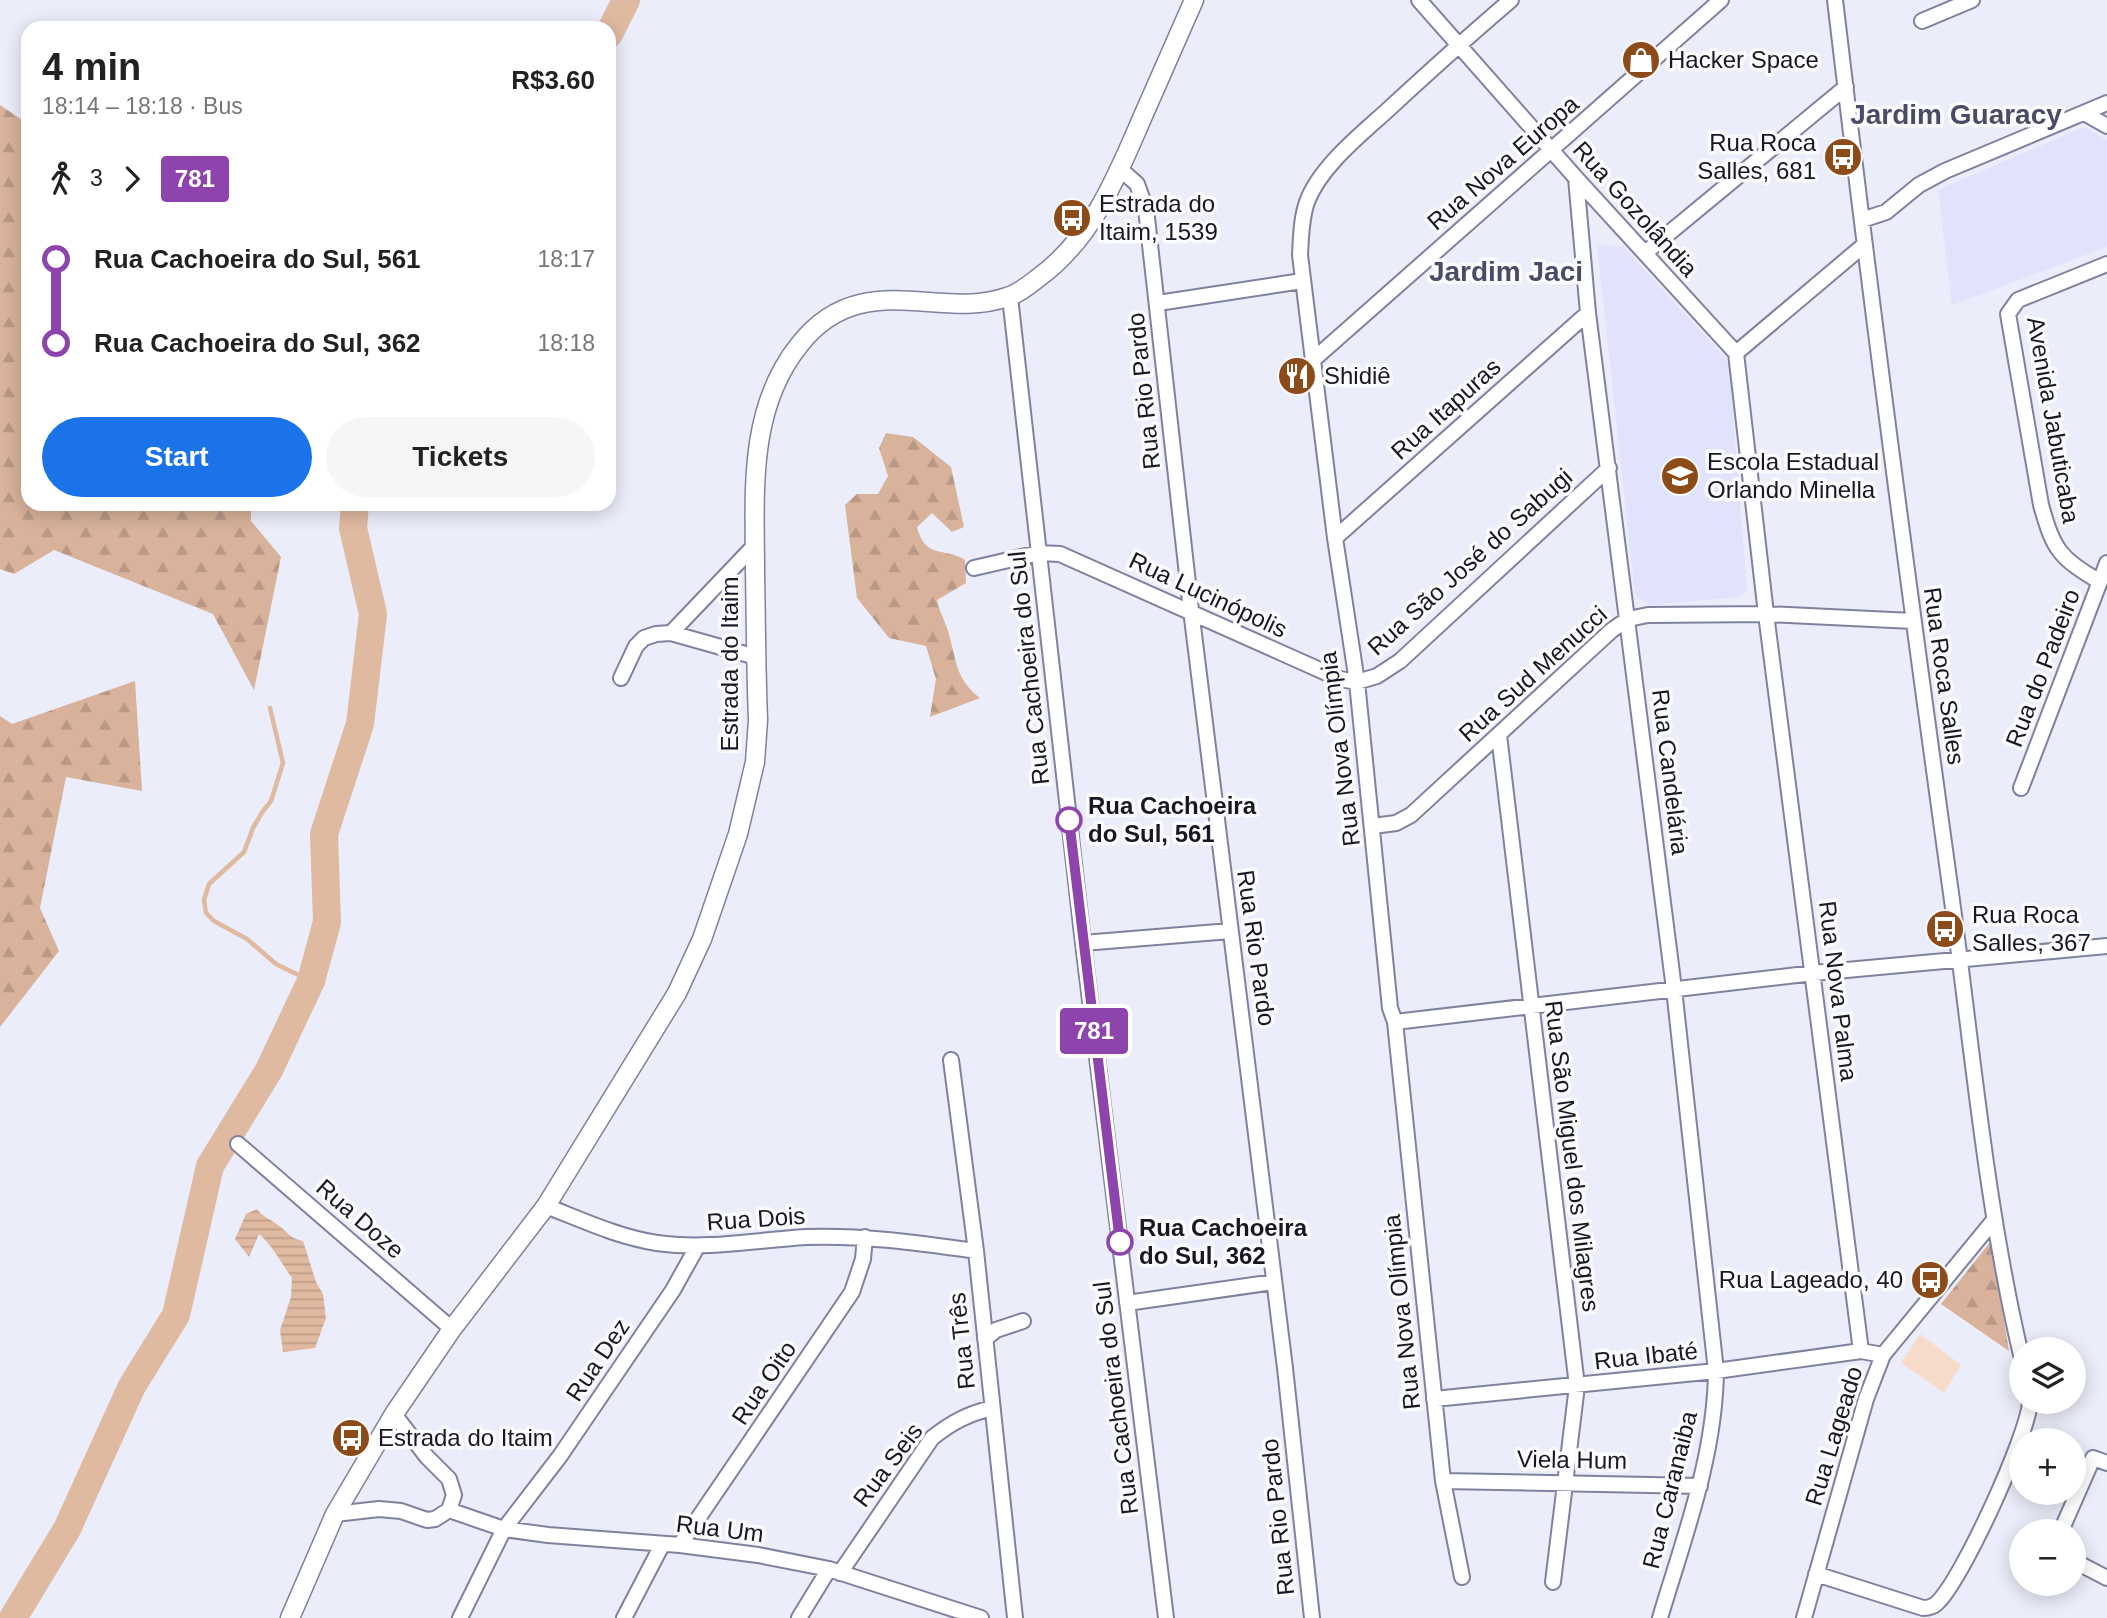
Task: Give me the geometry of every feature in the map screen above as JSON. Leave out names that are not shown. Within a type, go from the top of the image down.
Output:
[{"type":"street","name":"Estrada do Itaim","points":[[290,1618],[335,1514],[394,1414],[452,1329],[546,1206],[677,993],[712,914],[738,834],[755,762],[758,720],[756,459],[760,429],[773,387],[792,353],[820,323],[839,312],[860,304],[909,301],[975,304],[1010,297],[1054,266],[1074,245],[1103,203],[1194,0]]},
{"type":"street","name":"Rua Gozolândia","points":[[1419,0],[1735,353]]},
{"type":"street","name":"Rua Nova Olímpia","points":[[1462,1577],[1443,1480],[1395,1022],[1390,1008],[1357,681],[1335,538],[1300,255],[1307,202],[1315,185],[1328,168],[1359,136],[1511,0]]},
{"type":"street","name":"Rua Nova Europa","points":[[1313,360],[1721,0]]},
{"type":"street","name":"Rua Roca Salles","points":[[1835,0],[1864,245],[1960,959],[1974,1084],[1994,1220],[2017,1337]]},
{"type":"street","points":[[1922,22],[1972,0]]},
{"type":"street","points":[[1645,253],[1846,87]]},
{"type":"street","points":[[1862,220],[1886,212],[1919,185],[1945,171],[2107,103]]},
{"type":"street","points":[[2084,113],[2107,126]]},
{"type":"street","name":"Rua Rio Pardo","points":[[1120,169],[1137,184],[1143,195],[1158,303],[1191,610],[1285,1368],[1312,1618]]},
{"type":"street","name":"Rua Candelária","points":[[1576,178],[1588,313],[1674,989],[1716,1371]]},
{"type":"street","points":[[1735,353],[1864,245]]},
{"type":"street","name":"Avenida Jabuticaba","points":[[2100,582],[2062,555],[2053,542],[2041,505],[2008,319],[2009,310],[2018,300],[2107,264]]},
{"type":"street","points":[[1158,303],[1302,281]]},
{"type":"street","name":"Rua Cachoeira do Sul","points":[[1010,297],[1083,943],[1166,1618]]},
{"type":"street","name":"Rua Itapuras","points":[[1335,538],[1588,313]]},
{"type":"street","name":"Rua Nova Palma","points":[[1735,353],[1861,1351]]},
{"type":"street","name":"Rua São José do Sabugi","points":[[1357,681],[1377,676],[1400,662],[1609,468]]},
{"type":"street","points":[[671,633],[755,545]]},
{"type":"street","points":[[974,568],[1039,553]]},
{"type":"street","name":"Rua Lucinópolis","points":[[1039,553],[1060,554],[1191,610],[1315,670],[1340,679],[1357,681]]},
{"type":"street","name":"Rua do Padeiro","points":[[2021,788],[2107,564]]},
{"type":"street","name":"Rua Sud Menucci","points":[[1373,826],[1396,823],[1411,815],[1588,652],[1628,619],[1648,615],[1766,614],[1913,621]]},
{"type":"street","points":[[621,678],[636,646],[644,638],[656,634],[671,633],[756,657]]},
{"type":"street","name":"Rua São Miguel dos Milagres","points":[[1499,736],[1577,1386],[1553,1581]]},
{"type":"street","points":[[1083,943],[1230,931]]},
{"type":"street","points":[[1395,1022],[1814,973],[2107,946]]},
{"type":"street","name":"Rua Três","points":[[951,1060],[976,1251],[1016,1618]]},
{"type":"street","name":"Rua Doze","points":[[238,1144],[452,1329]]},
{"type":"street","name":"Rua Dois","points":[[546,1206],[626,1237],[657,1243],[697,1247],[805,1237],[865,1237],[976,1251]]},
{"type":"street","name":"Rua Lageado","points":[[1804,1618],[1866,1399],[1883,1355],[1994,1220]]},
{"type":"street","name":"Rua Oito","points":[[680,1545],[852,1292],[863,1259],[865,1237]]},
{"type":"street","name":"Rua Dez","points":[[460,1618],[504,1529],[560,1457],[673,1290],[697,1247]]},
{"type":"street","points":[[1127,1303],[1273,1282]]},
{"type":"street","points":[[985,1339],[996,1330],[1023,1321]]},
{"type":"street","points":[[1861,1351],[1883,1355]]},
{"type":"street","name":"Rua Ibaté","points":[[1434,1399],[1716,1371],[1861,1351]]},
{"type":"street","name":"Rua Caranaiba","points":[[1660,1618],[1700,1486],[1713,1431],[1716,1371]]},
{"type":"street","name":"Rua Seis","points":[[799,1618],[932,1438],[967,1414],[992,1408]]},
{"type":"street","points":[[335,1514],[379,1509],[401,1511],[435,1520],[449,1510],[454,1495],[449,1479],[427,1457],[394,1414]]},
{"type":"street","points":[[1816,1574],[1923,1608],[1936,1605],[1958,1575],[2012,1461],[2028,1414]]},
{"type":"street","points":[[2068,1519],[2100,1461]]},
{"type":"street","name":"Viela Hum","points":[[1443,1480],[1700,1486]]},
{"type":"street","name":"Rua Um","points":[[449,1510],[504,1529],[758,1555],[834,1571],[981,1618]]},
{"type":"street","points":[[624,1618],[662,1545]]},
{"type":"street","points":[[2086,1567],[2107,1578]]},
{"type":"shaded area","points":[[2084,127],[2107,140],[2107,247],[1952,305],[1938,190]]},
{"type":"shaded area","name":"Escola Estadual Orlando Minella","points":[[1597,245],[1623,246],[1729,362],[1747,591],[1738,597],[1649,605],[1635,595]]},
{"type":"shaded area","points":[[257,1209],[291,1236],[303,1241],[316,1282],[323,1294],[326,1318],[315,1348],[283,1352],[280,1330],[291,1297],[292,1278],[273,1249],[259,1234],[249,1257],[235,1239],[246,1214]]},
{"type":"shaded area","points":[[1920,1334],[1961,1365],[1944,1393],[1901,1363]]},
{"type":"green space","points":[[0,105],[21,119],[21,511],[251,511],[251,521],[281,557],[254,690],[213,614],[54,550],[14,574],[0,569]]},
{"type":"green space","points":[[886,433],[913,437],[951,467],[964,527],[952,532],[932,513],[917,527],[925,544],[931,549],[965,560],[966,583],[937,600],[962,678],[980,698],[930,717],[936,679],[926,646],[889,638],[857,598],[845,505],[857,494],[878,494],[888,476],[879,448]]},
{"type":"green space","points":[[135,681],[142,791],[66,777],[40,908],[59,951],[0,1027],[0,716],[12,724]]},
{"type":"green space","points":[[1991,1241],[2009,1351],[1941,1304]]},
{"type":"waterway","points":[[616,21],[626,0]]},
{"type":"waterway","points":[[13,1618],[67,1529],[132,1386],[176,1315],[210,1166],[269,1070],[311,981],[327,922],[324,834],[360,724],[373,614],[353,528],[354,511]]},
{"type":"waterway","points":[[270,708],[283,763],[271,801],[253,828],[244,852],[209,884],[204,900],[206,913],[214,921],[247,939],[276,964],[311,981]]},
{"type":"bus line","name":"781","points":[[1069,820],[1120,1242]]},
{"type":"place","name":"Hacker Space","points":[[1641,60]]},
{"type":"place","name":"Rua Roca Salles, 681","points":[[1843,157]]},
{"type":"place","name":"Estrada do Itaim, 1539","points":[[1072,218]]},
{"type":"place","name":"Shidiê","points":[[1297,376]]},
{"type":"place","name":"Escola Estadual Orlando Minella","points":[[1680,476]]},
{"type":"place","name":"Rua Cachoeira do Sul, 561","points":[[1069,820]]},
{"type":"place","name":"Rua Roca Salles, 367","points":[[1945,929]]},
{"type":"place","name":"Rua Cachoeira do Sul, 362","points":[[1120,1242]]},
{"type":"place","name":"Rua Lageado, 40","points":[[1930,1280]]},
{"type":"place","name":"Estrada do Itaim","points":[[351,1438]]},
{"type":"district","name":"Jardim Guaracy","points":[[1956,114]]},
{"type":"district","name":"Jardim Jaci","points":[[1506,271]]}]
